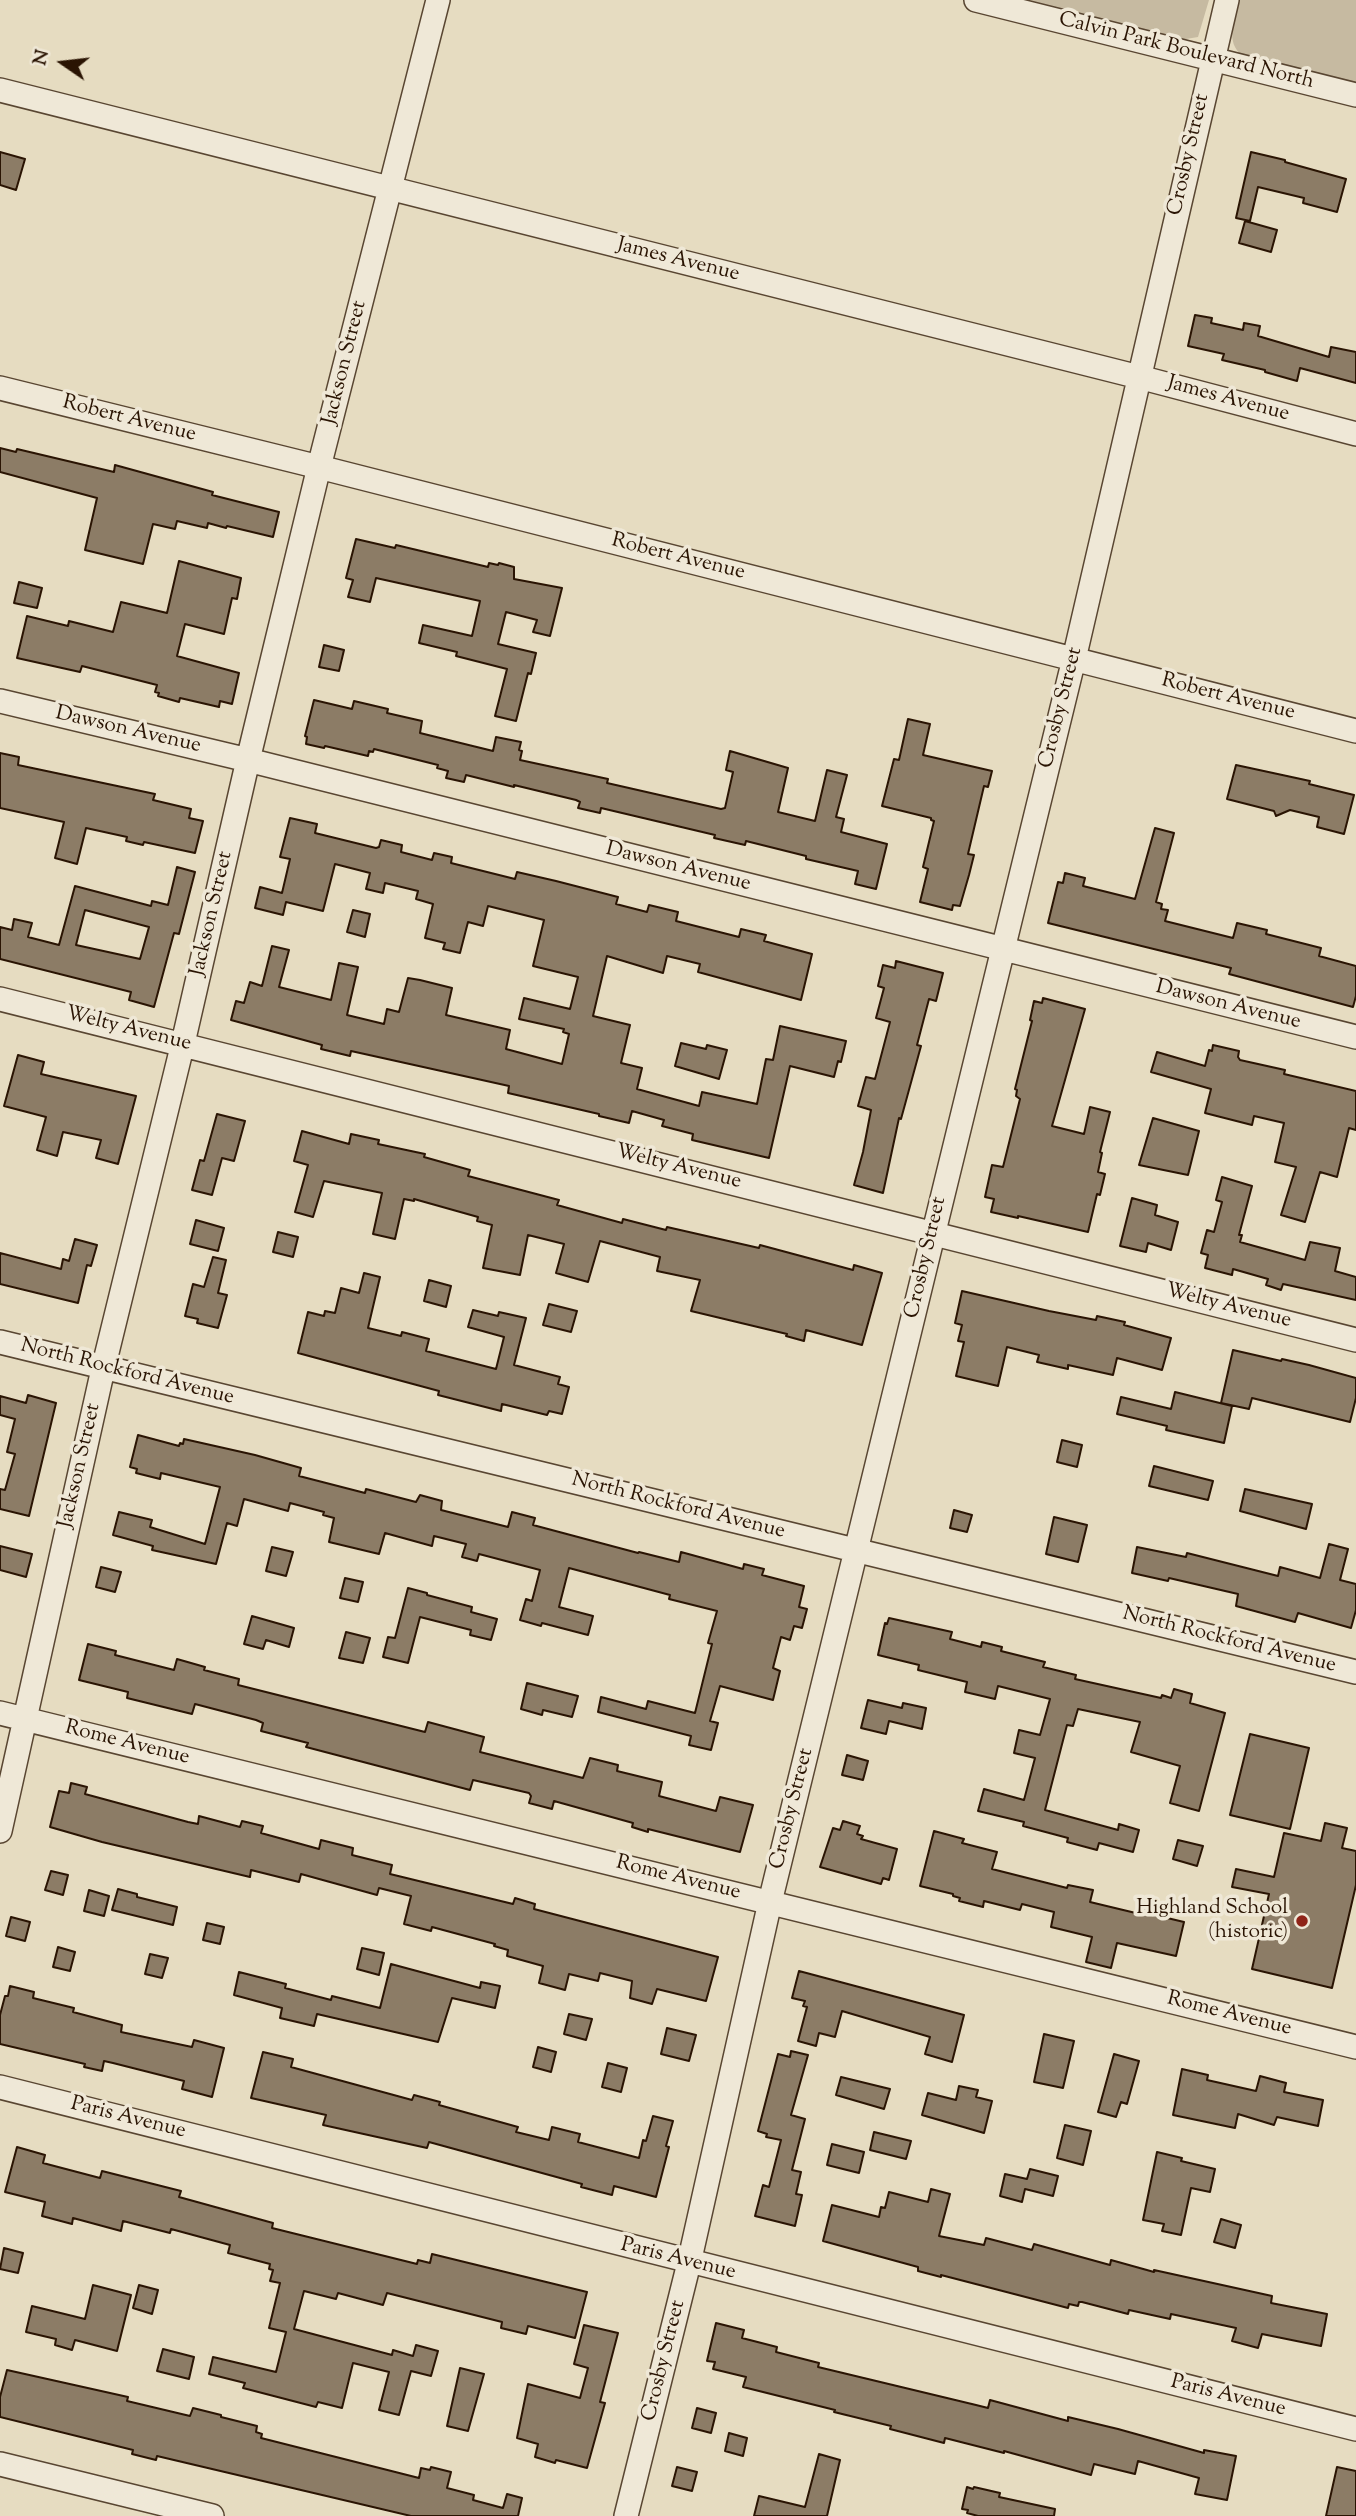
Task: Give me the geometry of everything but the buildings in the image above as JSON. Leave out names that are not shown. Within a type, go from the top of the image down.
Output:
[{"type":"street","name":"Jackson Street","points":[[0,1831],[103,1368],[183,1044],[248,760],[319,467],[438,0]]},
{"type":"street","name":"Calvin Park Boulevard North","points":[[976,0],[1356,95]]},
{"type":"street","name":"Crosby Street","points":[[626,2516],[689,2263],[770,1902],[1074,659],[1227,0]]},
{"type":"street","name":"James Avenue","points":[[0,90],[1356,434]]},
{"type":"street","name":"Robert Avenue","points":[[0,388],[1356,731]]},
{"type":"street","name":"Dawson Avenue","points":[[0,701],[248,760],[1356,1037]]},
{"type":"street","name":"Welty Avenue","points":[[0,999],[1356,1340]]},
{"type":"street","name":"North Rockford Avenue","points":[[0,1342],[1356,1672]]},
{"type":"street","name":"Rome Avenue","points":[[0,1713],[1356,2047]]},
{"type":"street","name":"Paris Avenue","points":[[0,2087],[689,2263],[1356,2429]]},
{"type":"street","points":[[0,2464],[212,2516]]},
{"type":"shaded area","points":[[1020,0],[1209,0],[1198,37],[1180,40]]},
{"type":"shaded area","points":[[1240,0],[1356,0],[1356,84],[1243,56],[1237,50],[1232,37]]},
{"type":"place","name":"Highland School (historic)","points":[[1302,1921]]}]
